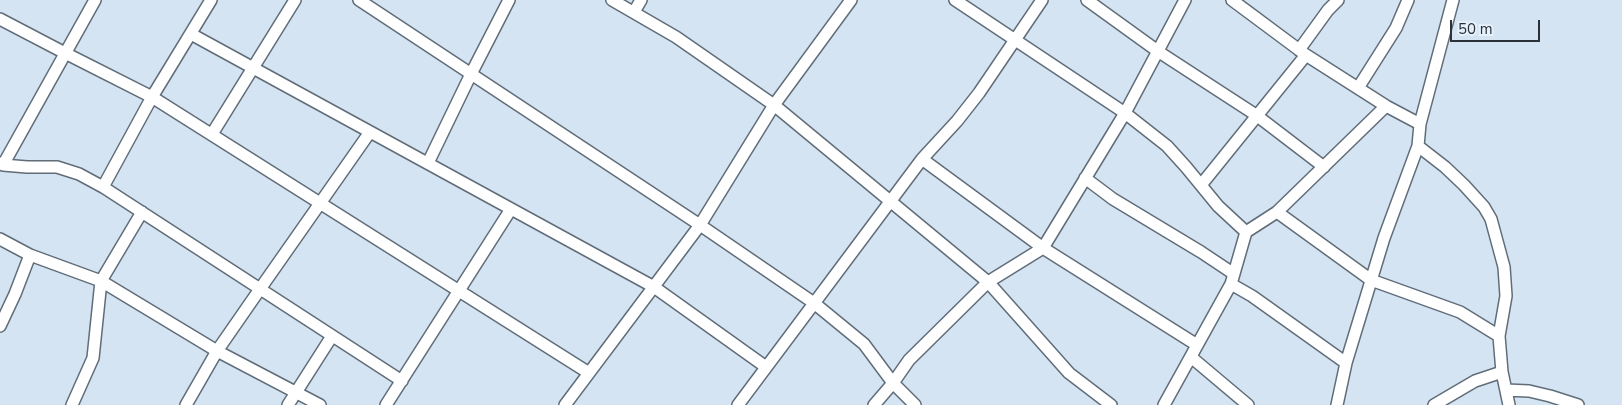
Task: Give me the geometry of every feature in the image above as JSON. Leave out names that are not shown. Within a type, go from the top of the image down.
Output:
[{"type":"street","points":[[95,0],[1,164],[56,167],[79,174],[103,187],[402,381]]},
{"type":"street","points":[[103,187],[152,96],[211,0]]},
{"type":"street","points":[[212,134],[296,0]]},
{"type":"street","points":[[359,0],[700,225],[814,303],[864,344],[893,383],[915,405]]},
{"type":"street","points":[[428,163],[509,0]]},
{"type":"street","points":[[612,0],[676,38],[774,105],[988,282],[1069,372],[1111,405]]},
{"type":"street","points":[[634,12],[641,0]]},
{"type":"street","points":[[565,405],[700,225],[774,105],[851,0]]},
{"type":"street","points":[[955,0],[1125,114],[1167,146],[1186,166],[1218,206],[1246,232]]},
{"type":"street","points":[[738,405],[922,159],[958,121],[1042,0]]},
{"type":"street","points":[[1087,0],[1159,52],[1256,115],[1324,167]]},
{"type":"street","points":[[874,405],[909,360],[988,282],[1043,248],[1125,114],[1185,0]]},
{"type":"street","points":[[1232,0],[1246,4],[1303,52],[1386,106],[1420,124]]},
{"type":"street","points":[[1201,185],[1303,52],[1328,10],[1338,0]]},
{"type":"street","points":[[1358,88],[1396,28],[1408,0]]},
{"type":"street","points":[[1337,405],[1346,364],[1384,238],[1418,146],[1420,124],[1453,0]]},
{"type":"street","points":[[0,19],[152,96],[589,373]]},
{"type":"street","points":[[191,34],[654,287],[766,368]]},
{"type":"street","points":[[1164,405],[1233,279],[1246,232],[1277,212],[1386,106]]},
{"type":"street","points":[[186,405],[217,351],[370,132]]},
{"type":"street","points":[[1418,146],[1446,167],[1484,207],[1491,219],[1504,267],[1506,296],[1499,336],[1502,372],[1509,405]]},
{"type":"street","points":[[922,159],[1043,248],[1196,345]]},
{"type":"street","points":[[1085,178],[1113,199],[1201,252],[1252,296],[1346,364]]},
{"type":"street","points":[[386,405],[511,209]]},
{"type":"street","points":[[72,405],[93,358],[101,281],[142,212]]},
{"type":"street","points":[[1277,212],[1371,280],[1460,312],[1499,336]]},
{"type":"street","points":[[0,239],[30,255],[101,281],[217,351],[320,405]]},
{"type":"street","points":[[0,325],[16,294],[30,255]]},
{"type":"street","points":[[288,405],[332,336]]},
{"type":"street","points":[[1191,356],[1248,405]]},
{"type":"street","points":[[1434,405],[1475,381],[1502,372]]},
{"type":"street","points":[[1506,390],[1530,391],[1578,405]]}]
